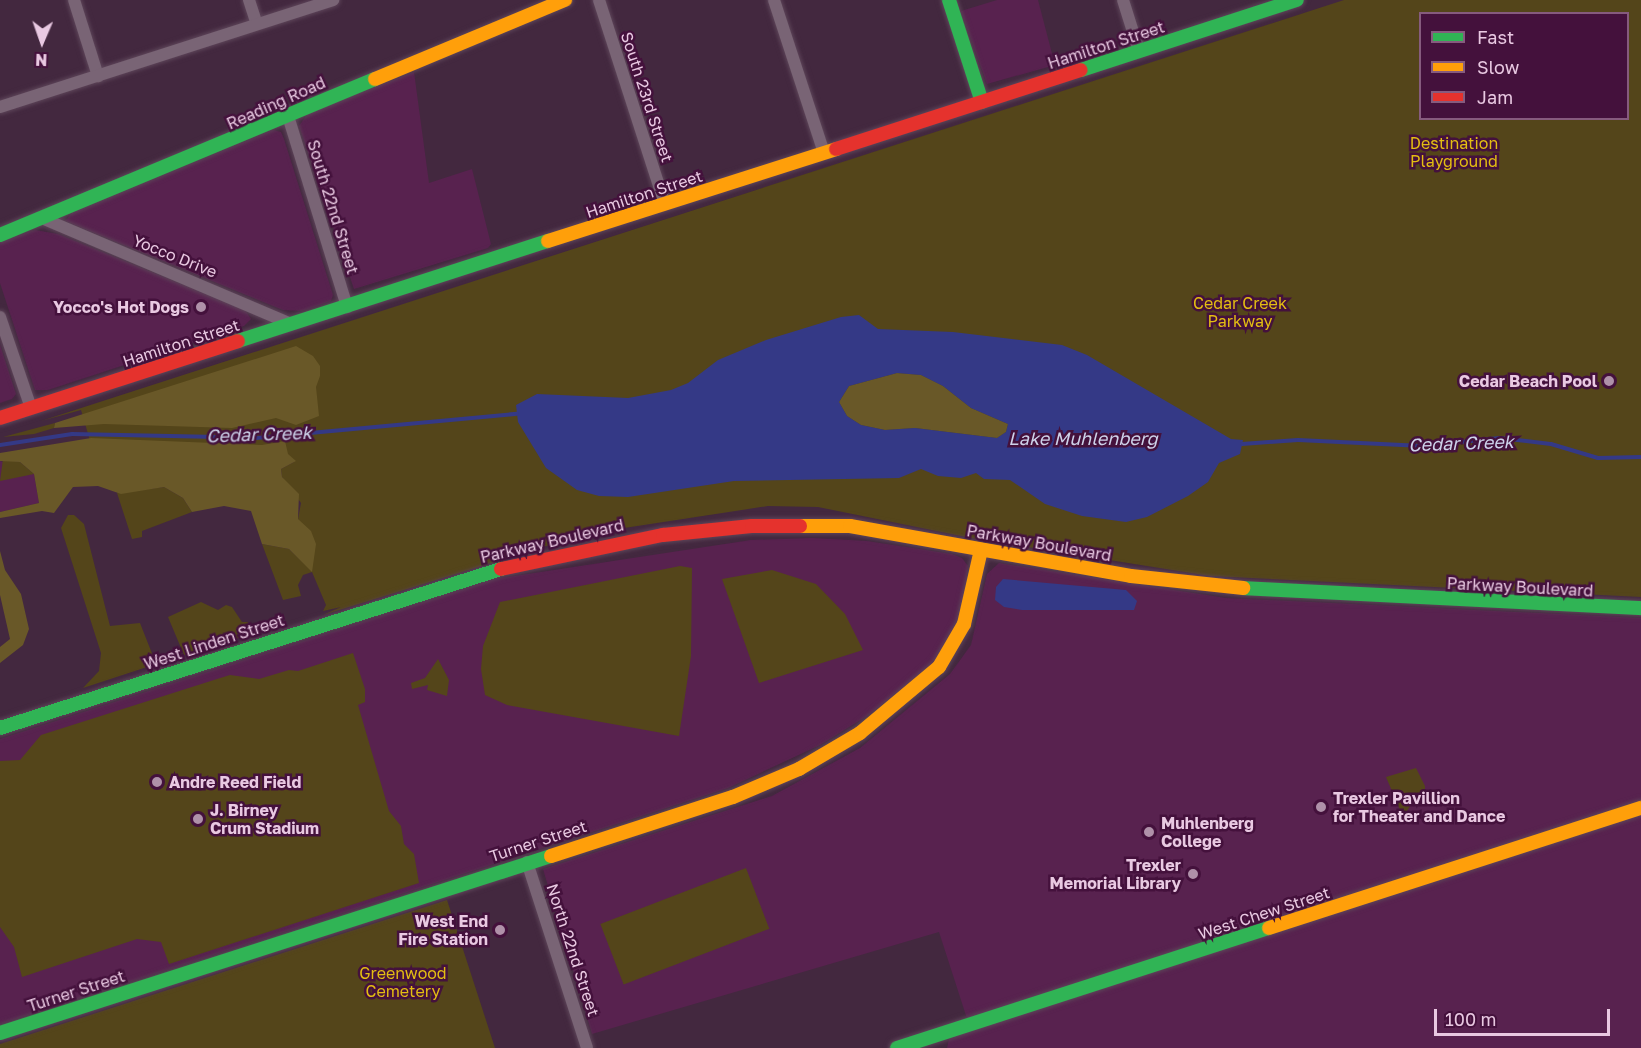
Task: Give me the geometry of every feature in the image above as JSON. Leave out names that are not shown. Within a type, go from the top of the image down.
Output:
[{"type":"street","points":[[74,0],[98,76]]},
{"type":"street","points":[[249,0],[257,24]]},
{"type":"street","points":[[0,108],[333,0]]},
{"type":"street","name":"Reading Road","points":[[0,235],[44,219],[565,0]]},
{"type":"street","name":"South 23rd Street","points":[[599,0],[665,204]]},
{"type":"street","points":[[774,0],[824,153]]},
{"type":"street","points":[[949,0],[982,102]]},
{"type":"street","points":[[1123,0],[1139,51]]},
{"type":"street","name":"Hamilton Street","points":[[0,418],[1298,0]]},
{"type":"street","name":"South 22nd Street","points":[[288,116],[347,307]]},
{"type":"street","name":"Yocco Drive","points":[[44,219],[292,325]]},
{"type":"street","points":[[0,317],[30,408]]},
{"type":"street","name":"Parkway Boulevard","points":[[438,587],[525,561],[597,546],[752,526],[840,525],[981,550],[1221,587],[1641,608]]},
{"type":"street","name":"Turner Street","points":[[0,1033],[767,784],[860,733],[916,689],[952,649],[964,624],[981,550]]},
{"type":"street","name":"West Linden Street","points":[[0,728],[438,587]]},
{"type":"street","name":"West Chew Street","points":[[897,1048],[932,1043],[1641,808]]},
{"type":"street","name":"North 22nd Street","points":[[527,862],[587,1048]]},
{"type":"shaded area","points":[[997,0],[1038,0],[1055,65],[987,84],[961,11]]},
{"type":"shaded area","points":[[414,72],[429,183],[472,169],[491,244],[488,248],[354,289],[299,126],[308,113]]},
{"type":"shaded area","points":[[273,130],[281,132],[284,139],[333,295],[331,301],[302,311],[283,310],[65,221],[72,213]]},
{"type":"shaded area","points":[[35,230],[58,234],[245,310],[251,319],[244,326],[48,390],[35,390],[0,283],[0,242]]},
{"type":"shaded area","points":[[0,345],[16,394],[12,399],[0,403]]},
{"type":"shaded area","points":[[296,346],[313,356],[320,366],[320,376],[316,387],[319,416],[296,425],[276,418],[232,428],[104,424],[54,428],[55,423]]},
{"type":"shaded area","points":[[897,373],[921,375],[943,386],[971,408],[1008,424],[1006,432],[997,438],[915,428],[885,430],[861,425],[847,416],[839,402],[849,386]]},
{"type":"shaded area","points":[[91,438],[262,445],[285,441],[288,454],[296,461],[281,469],[282,477],[299,494],[298,519],[311,531],[316,544],[312,572],[289,549],[262,544],[251,511],[224,506],[192,512],[183,498],[164,487],[121,494],[98,486],[73,487],[54,513],[42,511],[0,518],[0,512],[39,503],[34,474],[20,462],[0,461],[0,453]]},
{"type":"shaded area","points":[[0,461],[34,474],[39,503],[0,512]]},
{"type":"shaded area","points":[[812,538],[867,541],[952,554],[962,558],[968,566],[962,615],[936,662],[867,716],[820,745],[728,788],[0,1024],[0,739],[495,579],[751,540]]},
{"type":"shaded area","points":[[0,551],[5,570],[21,594],[29,629],[23,645],[0,663],[0,647],[10,639],[0,595]]},
{"type":"shaded area","name":"Muhlenberg College","points":[[999,563],[1226,598],[1641,618],[1641,1048],[947,1048],[949,1039],[971,1031],[939,932],[592,1034],[543,869],[772,796],[860,748],[950,674],[971,645],[987,574]]},
{"type":"green space","name":"Cedar Creek Parkway","points":[[1344,0],[1641,0],[1641,597],[1210,576],[971,538],[818,507],[768,506],[585,534],[323,615],[341,607],[323,611],[326,605],[312,572],[303,575],[298,585],[301,596],[283,600],[262,544],[289,549],[312,571],[311,557],[298,519],[301,503],[282,477],[281,469],[294,462],[99,471],[81,410],[41,421]]},
{"type":"green space","points":[[55,423],[54,428],[34,434],[3,437]]},
{"type":"green space","points":[[3,459],[20,462],[34,474],[0,481]]},
{"type":"green space","points":[[164,487],[183,498],[192,512],[142,531],[142,537],[132,539],[117,493]]},
{"type":"green space","points":[[68,515],[74,515],[84,524],[110,626],[140,623],[153,656],[150,666],[83,688],[99,671],[101,653],[61,528]]},
{"type":"green space","points":[[680,566],[692,568],[691,656],[679,736],[507,705],[485,695],[481,669],[483,646],[500,602]]},
{"type":"green space","points":[[772,570],[816,584],[845,614],[863,650],[759,683],[722,579]]},
{"type":"green space","points":[[201,602],[218,610],[226,605],[232,607],[242,622],[248,622],[248,635],[184,655],[168,617]]},
{"type":"green space","name":"J. Birney Crum Stadium","points":[[353,653],[365,689],[365,702],[358,705],[389,811],[401,826],[404,844],[414,854],[419,883],[169,964],[161,942],[137,939],[22,977],[14,947],[0,927],[0,761],[20,760],[41,735],[230,675],[259,679],[289,670],[298,671]]},
{"type":"green space","points":[[438,659],[449,680],[447,696],[427,690],[428,685],[412,689],[411,683],[425,678]]},
{"type":"green space","points":[[1416,768],[1425,786],[1425,796],[1412,803],[1403,817],[1386,777]]},
{"type":"green space","points":[[746,868],[769,929],[624,985],[600,924]]},
{"type":"green space","name":"Greenwood Cemetery","points":[[447,900],[495,1048],[0,1048],[0,1044]]},
{"type":"water","name":"Lake Muhlenberg","points":[[859,315],[878,329],[953,332],[1062,345],[1087,355],[1231,439],[1243,440],[1240,454],[1219,463],[1208,482],[1188,496],[1147,517],[1126,522],[1082,516],[1045,504],[1010,480],[984,479],[976,473],[961,478],[938,476],[921,469],[899,478],[734,481],[628,497],[599,496],[577,490],[546,468],[518,422],[516,405],[537,394],[628,398],[671,390],[688,383],[718,360],[766,340],[841,317]],"holes":[[[897,373],[921,375],[943,386],[971,408],[1008,424],[1006,432],[997,438],[915,428],[885,430],[861,425],[847,416],[839,402],[849,386]]]},
{"type":"water","points":[[1003,579],[1126,590],[1137,601],[1134,610],[1022,610],[1004,607],[995,600],[996,587]]},
{"type":"waterway","name":"Cedar Creek","points":[[0,445],[72,434],[256,438],[517,414]]},
{"type":"waterway","name":"Cedar Creek","points":[[1242,444],[1298,440],[1423,446],[1500,438],[1551,444],[1598,458],[1641,457]]},
{"type":"traffic: fast","points":[[949,0],[982,102]]},
{"type":"traffic: fast","points":[[1081,70],[1297,0]]},
{"type":"traffic: fast","points":[[0,235],[375,79]]},
{"type":"traffic: fast","points":[[238,341],[548,241]]},
{"type":"traffic: fast","points":[[0,728],[501,569]]},
{"type":"traffic: fast","points":[[1243,588],[1641,608]]},
{"type":"traffic: fast","points":[[0,1033],[551,856]]},
{"type":"traffic: fast","points":[[897,1048],[1269,928]]},
{"type":"traffic: slow","points":[[375,79],[565,0]]},
{"type":"traffic: slow","points":[[548,241],[836,149]]},
{"type":"traffic: slow","points":[[800,526],[850,526],[1131,576],[1243,588]]},
{"type":"traffic: slow","points":[[551,856],[733,797],[799,769],[860,733],[939,667],[964,624],[981,550]]},
{"type":"traffic: slow","points":[[1269,928],[1641,808]]},
{"type":"traffic: jam","points":[[836,149],[1081,70]]},
{"type":"traffic: jam","points":[[0,418],[238,341]]},
{"type":"traffic: jam","points":[[501,569],[663,535],[752,526],[800,526]]},
{"type":"place","name":"Yocco's Hot Dogs","points":[[201,307]]},
{"type":"place","name":"Cedar Beach Pool","points":[[1609,381]]},
{"type":"place","name":"Andre Reed Field","points":[[157,782]]},
{"type":"place","name":"Trexler Pavillion for Theater and Dance","points":[[1321,807]]},
{"type":"place","name":"J. Birney Crum Stadium","points":[[198,819]]},
{"type":"place","name":"Muhlenberg College","points":[[1149,832]]},
{"type":"place","name":"Trexler Memorial Library","points":[[1193,874]]},
{"type":"place","name":"West End Fire Station","points":[[500,930]]},
{"type":"park label","name":"Destination Playground","points":[[1454,152]]}]
